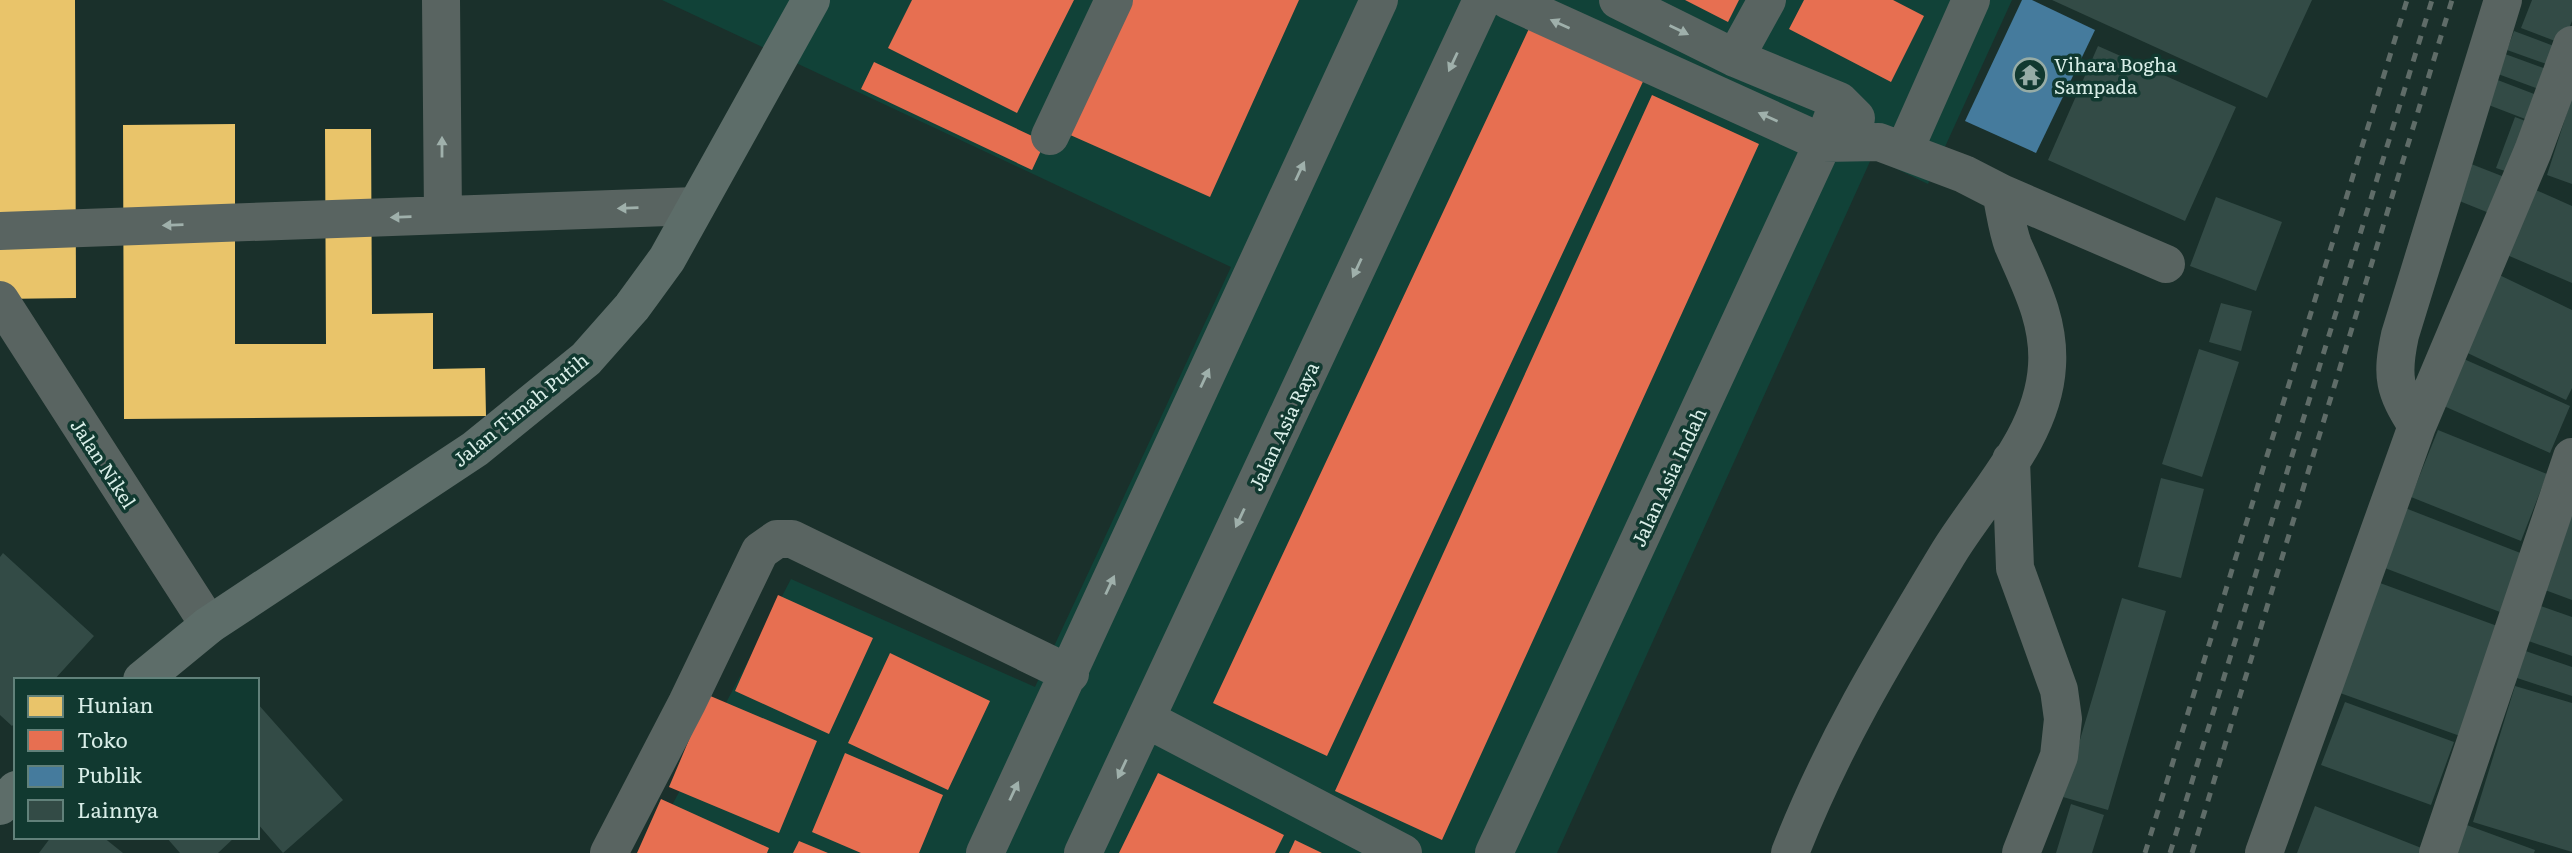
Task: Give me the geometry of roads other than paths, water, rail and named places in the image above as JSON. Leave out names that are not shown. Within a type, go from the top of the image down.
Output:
[{"type":"main road","name":"Jalan Timah Putih","points":[[144,678],[209,625],[475,449],[586,359],[632,307],[660,269],[811,0]]},
{"type":"main road","points":[[0,807],[14,792]]},
{"type":"street","points":[[441,0],[443,215]]},
{"type":"street","points":[[1050,136],[1114,0]]},
{"type":"street","points":[[985,853],[1070,674],[1379,0]]},
{"type":"street","name":"Jalan Asia Raya","points":[[1083,853],[1482,0]]},
{"type":"street","points":[[1508,0],[1823,142],[1892,146],[1964,174],[2001,193],[2166,264]]},
{"type":"street","points":[[1619,0],[1735,58],[1839,101],[1892,146]]},
{"type":"street","points":[[1735,58],[1767,0]]},
{"type":"street","points":[[1892,146],[1971,0]]},
{"type":"street","points":[[2417,426],[2397,396],[2395,358],[2503,0]]},
{"type":"street","points":[[2264,853],[2417,426],[2533,152],[2572,45]]},
{"type":"street","name":"Jalan Asia Indah","points":[[1494,853],[1823,142],[1839,101]]},
{"type":"street","points":[[1790,853],[1816,787],[1855,708],[1968,521],[2011,460],[2036,412],[2048,367],[2044,321],[2012,242],[2001,193]]},
{"type":"street","points":[[0,230],[696,205]]},
{"type":"street","name":"Jalan Nikel","points":[[0,300],[209,625]]},
{"type":"street","points":[[2438,853],[2572,457]]},
{"type":"street","points":[[2011,460],[2015,568],[2059,690],[2063,719],[2059,756],[2021,853]]},
{"type":"street","points":[[609,853],[687,703],[760,551],[777,539],[792,539],[1070,674]]},
{"type":"street","points":[[1146,719],[1403,853]]},
{"type":"railway","points":[[2145,853],[2407,0]]},
{"type":"railway","points":[[2170,853],[2432,0]]},
{"type":"railway","points":[[2192,853],[2452,0]]},
{"type":"place","name":"Vihara Bogha Sampada","points":[[2030,75]]}]
